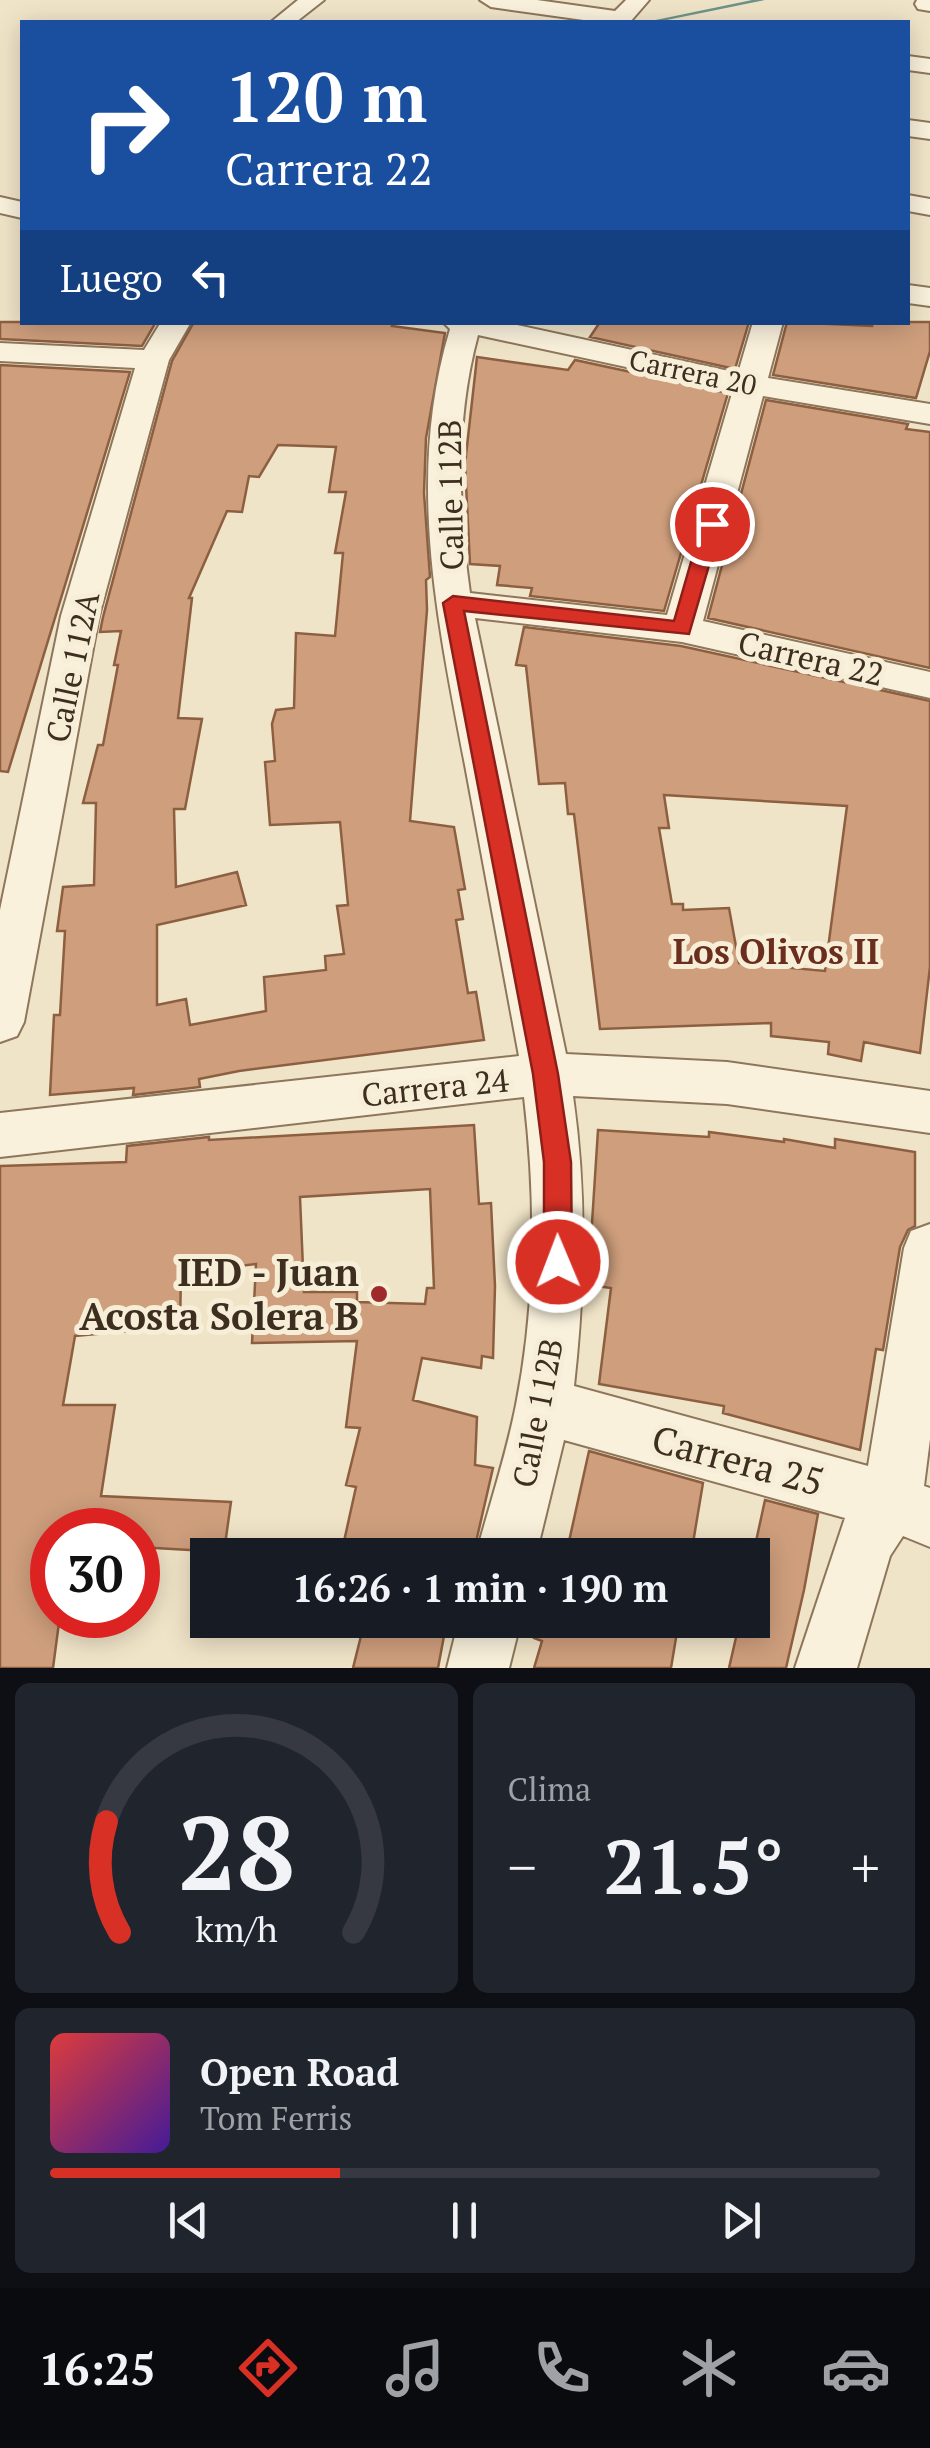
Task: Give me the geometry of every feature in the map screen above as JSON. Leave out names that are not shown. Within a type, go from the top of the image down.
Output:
[{"type":"street","points":[[285,20],[313,0]]},
{"type":"street","points":[[471,20],[496,0],[620,19],[638,0]]},
{"type":"street","name":"Calle 112A","points":[[0,1022],[80,616],[152,360],[174,325]]},
{"type":"street","name":"Calle 112B","points":[[463,325],[447,414],[444,535],[453,603],[546,1074],[557,1162],[558,1289],[544,1406],[510,1538]]},
{"type":"street","name":"Carrera 20","points":[[472,325],[752,385],[930,414]]},
{"type":"street","points":[[682,629],[767,325]]},
{"type":"street","points":[[0,352],[152,360]]},
{"type":"street","name":"Carrera 22","points":[[453,603],[682,629],[930,685]]},
{"type":"street","name":"Carrera 24","points":[[0,1135],[546,1074],[727,1083],[930,1112]]},
{"type":"street","points":[[826,1668],[864,1542],[911,1510],[930,1248]]},
{"type":"street","name":"Carrera 25","points":[[544,1406],[911,1510]]},
{"type":"street","points":[[478,1668],[486,1638]]},
{"type":"building","points":[[0,322],[154,325],[142,346],[0,339]]},
{"type":"building","points":[[930,322],[930,351],[916,398],[773,375],[786,325]]},
{"type":"building","points":[[192,325],[392,325],[445,333],[426,438],[424,493],[430,577],[426,580],[410,821],[454,827],[465,889],[458,890],[463,919],[456,920],[468,993],[476,992],[484,1040],[239,1071],[199,1079],[200,1087],[133,1095],[134,1088],[50,1095],[54,1015],[60,1015],[65,931],[57,931],[63,887],[94,885],[96,803],[83,803],[98,745],[103,745],[121,631],[100,632],[172,361]],"holes":[[[278,445],[336,447],[329,492],[346,492],[335,553],[343,553],[335,636],[296,633],[294,708],[276,710],[272,724],[275,761],[265,762],[270,825],[340,822],[348,905],[337,906],[344,954],[325,956],[326,970],[264,977],[266,1011],[190,1025],[186,999],[157,1005],[157,925],[246,905],[237,872],[176,887],[174,809],[185,809],[202,719],[178,718],[189,598],[227,511],[242,512],[249,476],[259,477]]]},
{"type":"building","points":[[598,325],[748,325],[735,369],[590,337]]},
{"type":"building","points":[[477,357],[568,370],[575,360],[728,393],[664,611],[530,596],[532,588],[497,585],[500,566],[470,564],[465,464]]},
{"type":"building","points":[[0,365],[130,372],[8,772],[0,771]]},
{"type":"building","points":[[766,400],[908,424],[906,429],[930,432],[930,668],[708,618]]},
{"type":"building","points":[[524,627],[681,646],[930,701],[930,967],[920,1053],[864,1042],[861,1061],[828,1054],[829,1042],[771,1036],[771,1023],[600,1029],[574,814],[568,814],[565,783],[539,784],[526,666],[516,665]],"holes":[[[664,795],[847,806],[825,971],[739,963],[729,908],[683,910],[683,904],[672,904],[659,828],[669,828]]]},
{"type":"building","points":[[474,1125],[479,1204],[491,1203],[493,1358],[482,1356],[481,1368],[422,1358],[413,1400],[477,1417],[475,1465],[493,1468],[477,1538],[345,1538],[356,1487],[346,1485],[360,1428],[346,1427],[357,1341],[252,1343],[256,1264],[181,1273],[180,1326],[75,1336],[63,1405],[115,1405],[101,1496],[231,1502],[226,1538],[190,1538],[190,1550],[160,1548],[160,1508],[30,1508],[30,1638],[57,1638],[53,1668],[0,1668],[0,1166],[126,1162],[127,1146],[209,1137]],"holes":[[[430,1189],[434,1288],[427,1288],[425,1304],[357,1302],[357,1292],[304,1292],[300,1197]]]},
{"type":"building","points":[[598,1130],[709,1137],[709,1132],[835,1148],[835,1139],[915,1152],[915,1226],[908,1230],[900,1247],[883,1350],[876,1349],[860,1450],[723,1413],[724,1406],[599,1384],[611,1288],[588,1285]]},
{"type":"building","points":[[589,1451],[703,1483],[694,1538],[570,1538]]},
{"type":"building","points":[[765,1500],[818,1514],[786,1668],[729,1668],[736,1638],[770,1638],[770,1538],[757,1538]]},
{"type":"building","points":[[360,1638],[444,1638],[438,1668],[353,1668]]},
{"type":"building","points":[[534,1638],[676,1638],[671,1668],[534,1668],[542,1641]]},
{"type":"waterway","points":[[659,20],[762,0]]},
{"type":"place","name":"IED - Juan Acosta Solera B","points":[[379,1294]]},
{"type":"district","name":"Los Olivos II","points":[[776,951]]},
{"type":"route","points":[[558,1262],[557,1162],[546,1074],[453,603],[682,629],[712,524]]}]
